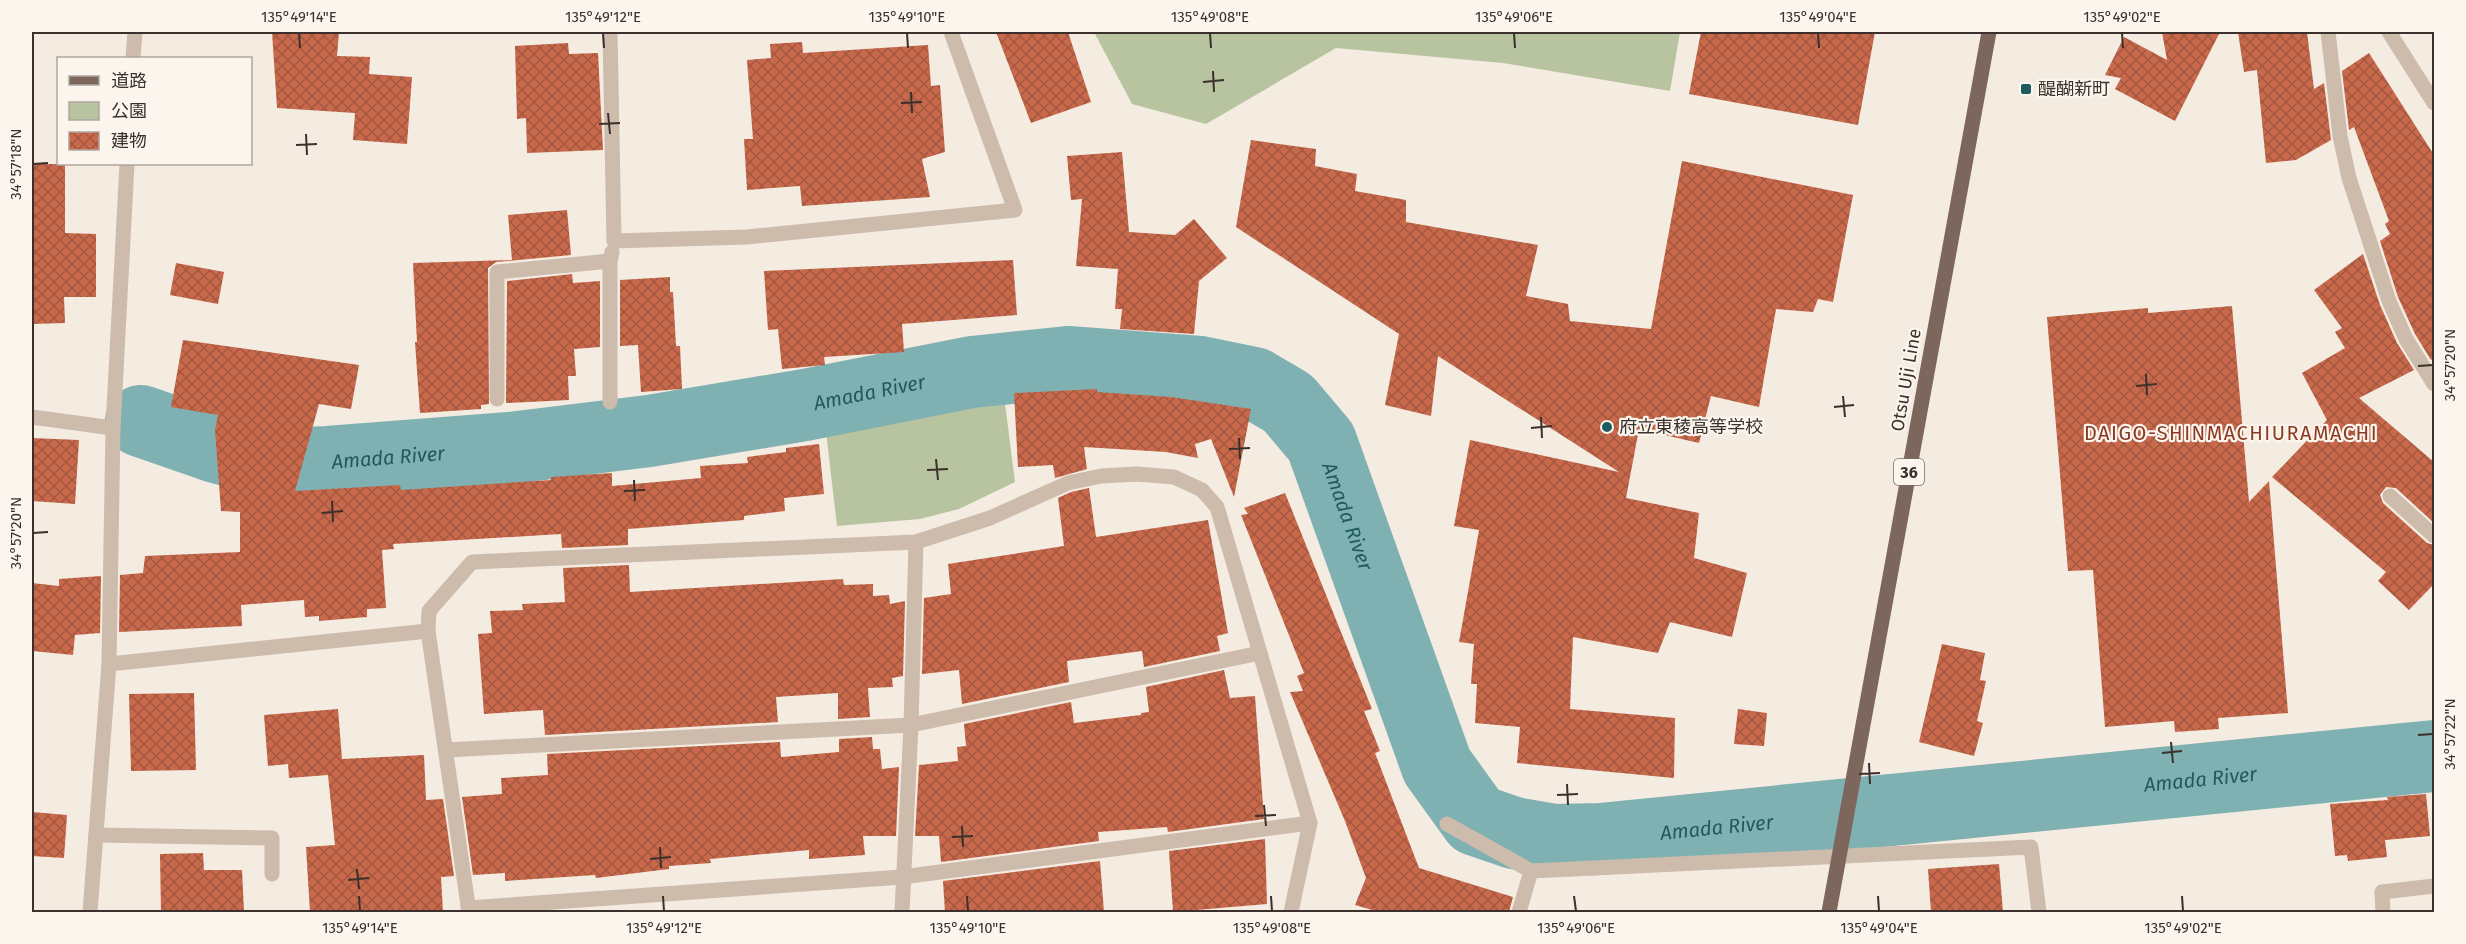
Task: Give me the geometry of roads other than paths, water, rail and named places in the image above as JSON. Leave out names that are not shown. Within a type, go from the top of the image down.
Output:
[{"type":"main road","name":"Otsu Uji Line","points":[[1829,912],[1989,32]]},
{"type":"street","points":[[133,57],[135,32]]},
{"type":"street","points":[[610,32],[614,241],[610,261],[610,402]]},
{"type":"street","points":[[614,241],[747,237],[1015,210],[951,32]]},
{"type":"street","points":[[2328,32],[2340,136],[2349,178],[2389,301],[2406,339],[2434,384]]},
{"type":"street","points":[[2389,32],[2434,103]]},
{"type":"street","points":[[90,912],[109,664],[112,429],[127,165]]},
{"type":"street","points":[[496,399],[497,272],[610,261]]},
{"type":"street","points":[[32,417],[112,429]]},
{"type":"street","points":[[1291,912],[1310,823],[1217,507],[1202,490],[1174,477],[1137,474],[1101,476],[1068,483],[990,518],[916,542],[472,562],[429,611],[428,631],[447,750],[468,910],[902,877],[1310,823]]},
{"type":"street","points":[[2390,496],[2434,536]]},
{"type":"street","points":[[902,912],[911,725],[916,542]]},
{"type":"street","points":[[109,664],[428,631]]},
{"type":"street","points":[[447,750],[911,725],[1260,653]]},
{"type":"street","points":[[1447,824],[1531,871],[2031,847],[2038,912]]},
{"type":"street","points":[[96,836],[272,838],[272,874]]},
{"type":"street","points":[[1519,912],[1531,871]]},
{"type":"street","points":[[2383,912],[2382,892],[2434,886]]},
{"type":"waterway","name":"Amada River","points":[[141,421],[216,447],[279,464],[510,448],[649,431],[805,405],[972,372],[1068,362],[1200,372],[1254,383],[1288,403],[1321,442],[1437,766],[1476,820],[1514,833],[1554,840],[1600,839],[2434,756]]},
{"type":"place","name":"醍醐新町","points":[[2026,89]]},
{"type":"place","name":"府立東稜高等学校","points":[[1607,427]]},
{"type":"district","name":"DAIGO-SHINMACHIURAMACHI","points":[[2231,433]]}]
